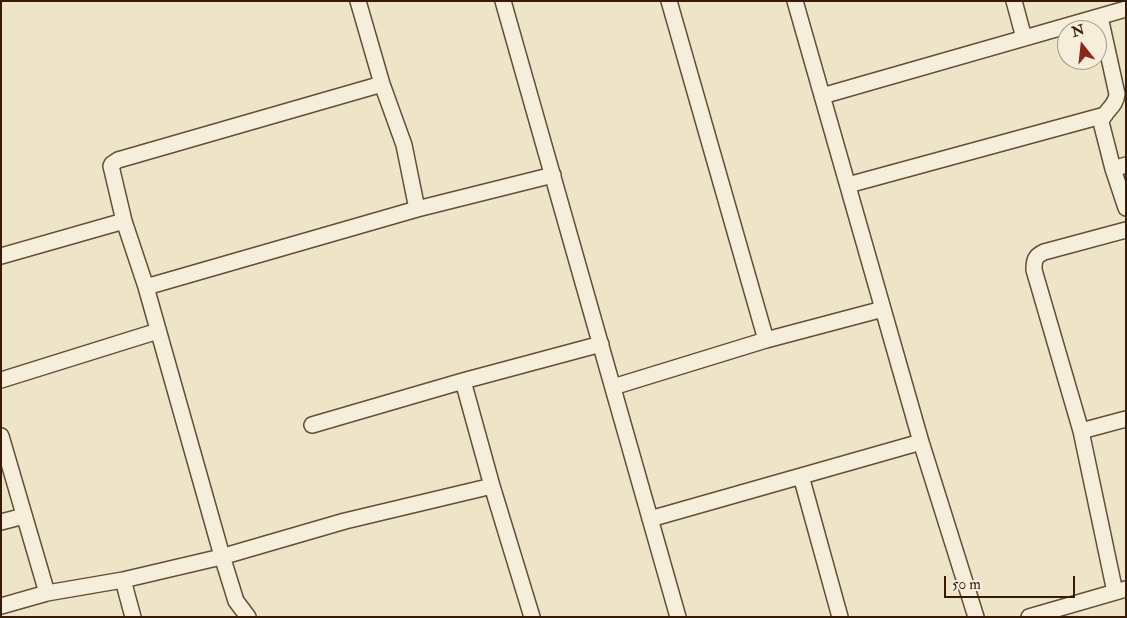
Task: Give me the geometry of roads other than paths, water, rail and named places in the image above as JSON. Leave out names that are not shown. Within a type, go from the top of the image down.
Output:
[{"type":"street","points":[[358,1],[382,84],[404,145],[417,209]]},
{"type":"street","points":[[504,1],[678,617]]},
{"type":"street","points":[[669,1],[766,340]]},
{"type":"street","points":[[795,1],[921,442],[976,617]]},
{"type":"street","points":[[1014,1],[1024,38]]},
{"type":"street","points":[[822,96],[1100,17],[1125,9],[1123,1]]},
{"type":"street","points":[[1100,17],[1117,94],[1114,105],[1102,118],[1101,127],[1119,167],[1126,208]]},
{"type":"street","points":[[248,617],[236,601],[222,556],[146,287],[124,221],[111,166],[114,162],[382,84]]},
{"type":"street","points":[[848,184],[1105,115]]},
{"type":"street","points":[[146,287],[417,209],[553,175]]},
{"type":"street","points":[[1,256],[124,221]]},
{"type":"street","points":[[1029,617],[1120,591],[1081,431],[1034,270],[1034,262],[1037,255],[1044,252],[1126,230]]},
{"type":"street","points":[[613,387],[766,340],[883,309]]},
{"type":"street","points":[[1,380],[158,331]]},
{"type":"street","points":[[312,425],[463,381],[601,344]]},
{"type":"street","points":[[463,381],[492,486],[532,617]]},
{"type":"street","points":[[1081,431],[1126,419]]},
{"type":"street","points":[[1,436],[47,593]]},
{"type":"street","points":[[650,519],[921,442]]},
{"type":"street","points":[[801,476],[840,617]]},
{"type":"street","points":[[3,610],[47,593],[123,580],[222,556],[345,521],[492,486]]},
{"type":"street","points":[[1,522],[24,516]]},
{"type":"street","points":[[123,580],[133,617]]}]
